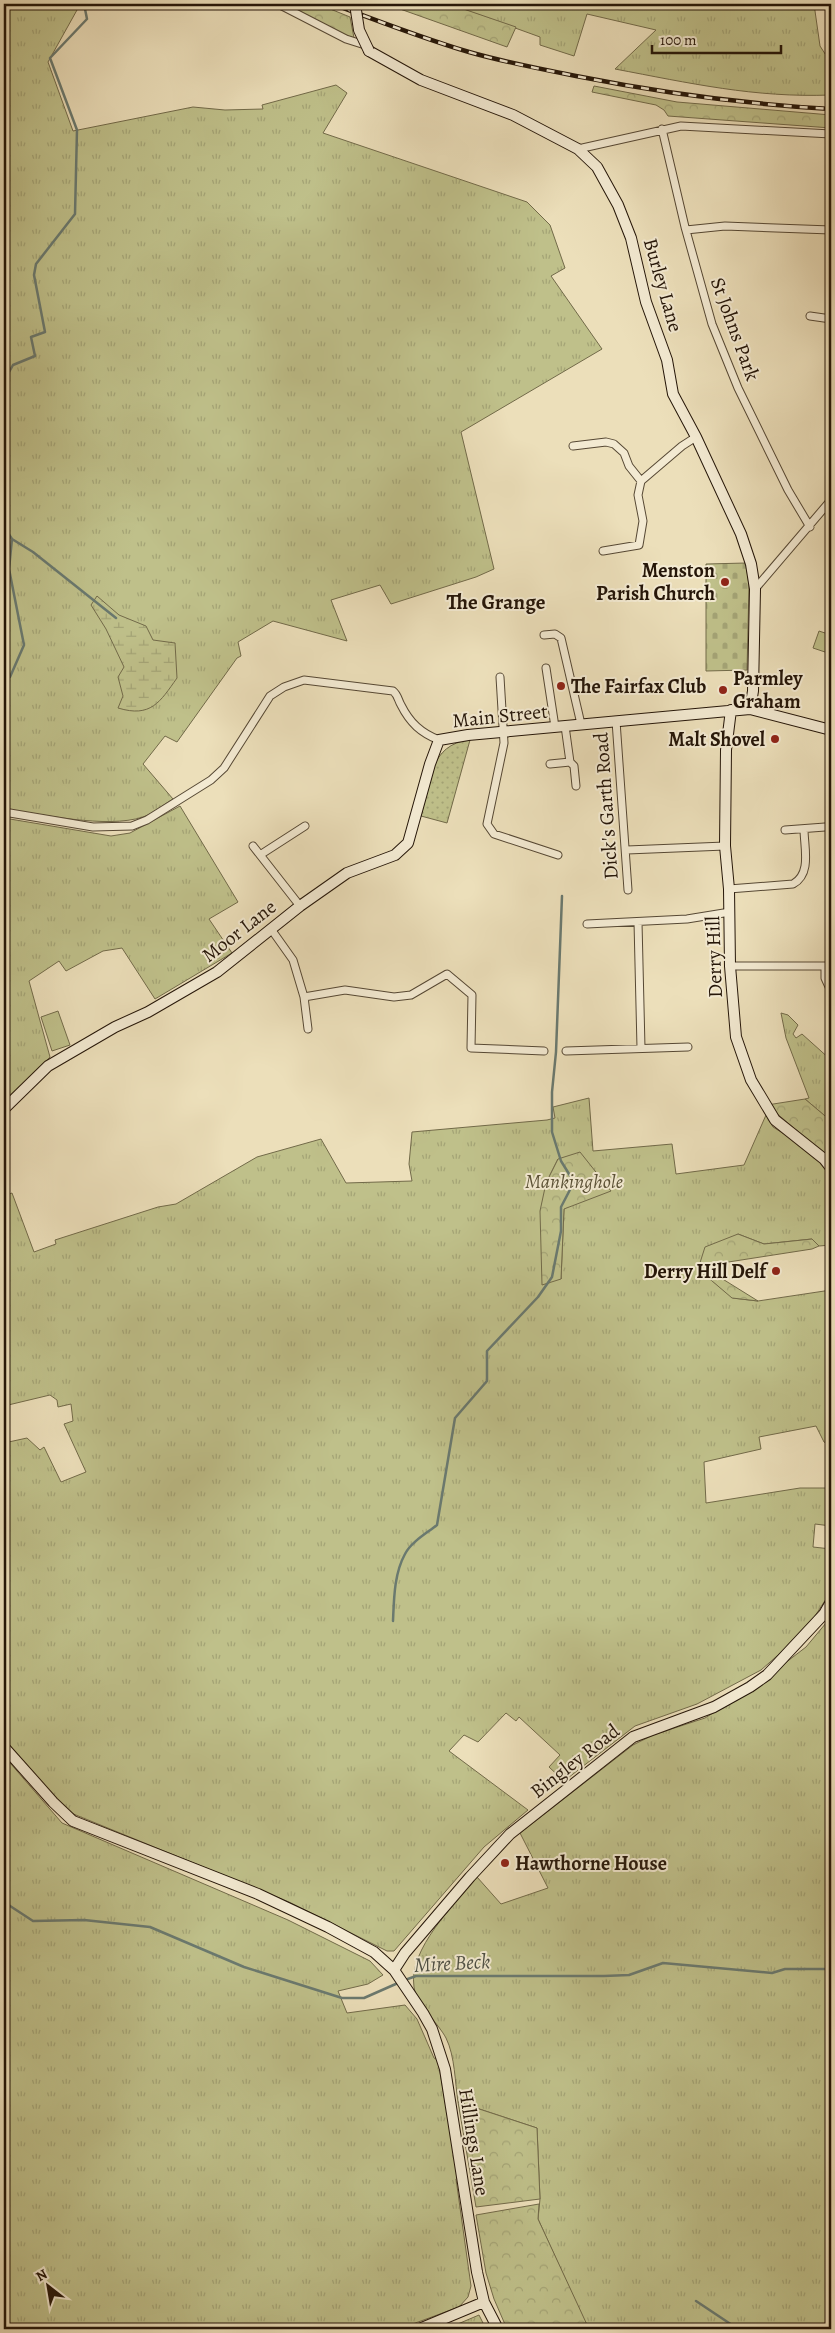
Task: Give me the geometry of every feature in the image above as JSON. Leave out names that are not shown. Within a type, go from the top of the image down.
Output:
[{"type":"street","points":[[278,4],[367,48]]},
{"type":"street","points":[[354,4],[359,30],[367,48]]},
{"type":"street","name":"Burley Lane","points":[[367,48],[421,80],[512,115],[578,149],[597,167],[618,205],[631,238],[646,302],[667,360],[673,394],[696,437],[741,534],[751,564],[756,589],[753,691],[750,709]]},
{"type":"street","points":[[578,149],[681,126],[831,134]]},
{"type":"street","name":"St Johns Park","points":[[662,129],[702,292],[718,342],[738,388],[788,490],[810,527]]},
{"type":"street","points":[[686,230],[734,226],[831,230]]},
{"type":"street","points":[[810,316],[831,319]]},
{"type":"street","points":[[603,551],[634,547],[640,542],[643,521],[638,495],[641,480],[682,446],[696,437]]},
{"type":"street","points":[[573,446],[606,442],[614,444],[624,453],[629,466],[641,480]]},
{"type":"street","points":[[756,589],[831,500]]},
{"type":"street","points":[[544,635],[555,634],[561,638],[581,724]]},
{"type":"street","points":[[546,668],[560,727],[570,762],[574,766],[576,786]]},
{"type":"street","points":[[500,677],[504,744],[487,824],[494,834],[558,855]]},
{"type":"street","points":[[4,812],[109,828],[132,826],[147,820],[211,780],[229,760],[270,696],[284,687],[304,680],[393,691],[398,695],[405,713],[415,726],[427,736],[440,740]]},
{"type":"street","name":"Main Street","points":[[440,740],[468,735],[616,720],[750,709],[831,730]]},
{"type":"street","name":"Derry Hill","points":[[731,710],[726,750],[725,846],[730,889],[730,966],[736,1037],[751,1080],[775,1120],[824,1159],[831,1168]]},
{"type":"street","name":"Dick's Garth Road","points":[[616,720],[628,890]]},
{"type":"street","name":"Moor Lane","points":[[4,1109],[48,1066],[114,1027],[148,1012],[216,972],[300,906],[348,873],[395,855],[408,843],[430,764],[440,740]]},
{"type":"street","points":[[550,764],[570,762]]},
{"type":"street","points":[[260,855],[305,826]]},
{"type":"street","points":[[786,830],[825,827]]},
{"type":"street","points":[[730,889],[793,884],[801,880],[805,872],[804,829]]},
{"type":"street","points":[[253,846],[300,906]]},
{"type":"street","points":[[626,850],[725,846]]},
{"type":"street","points":[[587,924],[687,919],[730,912]]},
{"type":"street","points":[[638,922],[641,1048]]},
{"type":"street","points":[[271,929],[293,960],[304,997],[308,1029]]},
{"type":"street","points":[[730,966],[828,966],[826,978],[831,991]]},
{"type":"street","points":[[304,997],[345,990],[394,998],[411,995],[447,974],[472,995],[471,1048],[544,1051]]},
{"type":"street","points":[[566,1050],[688,1047]]},
{"type":"street","name":"Bingley Road","points":[[394,1970],[405,1953],[470,1877],[510,1834],[633,1737],[714,1707],[750,1687],[766,1675],[818,1620],[831,1602]]},
{"type":"street","name":"Hillings Lane","points":[[4,1747],[53,1802],[73,1821],[258,1894],[328,1926],[374,1952],[394,1970],[423,2013],[432,2030],[440,2053],[484,2302],[498,2329]]},
{"type":"street","points":[[419,2329],[484,2302]]},
{"type":"green space","points":[[4,4],[77,4],[77,10],[48,62],[73,131],[193,107],[225,110],[263,109],[262,105],[336,85],[347,93],[323,133],[527,202],[550,225],[565,268],[551,276],[602,349],[461,432],[494,569],[476,577],[391,604],[380,585],[331,600],[347,641],[273,621],[238,642],[241,656],[237,658],[177,742],[165,736],[143,764],[173,799],[143,817],[128,820],[111,822],[93,821],[4,809]]},
{"type":"green space","points":[[283,4],[318,4],[350,17],[354,38],[344,35]]},
{"type":"green space","points":[[386,4],[449,4],[516,27],[507,47]]},
{"type":"green space","points":[[449,4],[814,4],[820,46],[831,63],[831,95],[749,92],[615,69],[656,30],[587,14],[574,56],[540,45],[540,37]]},
{"type":"green space","points":[[594,86],[677,102],[831,115],[831,128],[668,116],[664,110],[656,105],[592,92]]},
{"type":"green space","points":[[746,563],[749,585],[747,670],[706,671],[706,564]]},
{"type":"green space","points":[[97,596],[119,615],[146,626],[153,640],[175,643],[177,678],[154,706],[139,711],[118,708],[123,696],[118,677],[124,667],[106,629],[91,605]]},
{"type":"green space","points":[[819,631],[831,635],[831,654],[813,648]]},
{"type":"green space","points":[[470,740],[447,823],[421,816],[433,767],[439,757],[446,749],[456,743]]},
{"type":"green space","points":[[180,806],[238,902],[209,919],[232,953],[155,999],[122,948],[103,951],[66,971],[59,961],[29,981],[50,1057],[4,1104],[4,818],[111,836],[130,833]]},
{"type":"green space","points":[[58,1011],[70,1045],[52,1051],[41,1017]]},
{"type":"green space","points":[[781,1013],[788,1015],[798,1025],[793,1034],[796,1038],[802,1034],[831,1060],[831,1121],[805,1099],[809,1098],[786,1038]]},
{"type":"green space","points":[[589,1098],[593,1151],[672,1144],[676,1174],[744,1165],[766,1115],[773,1127],[824,1159],[831,1170],[831,1245],[819,1246],[812,1239],[764,1244],[738,1234],[698,1269],[733,1298],[758,1301],[831,1290],[831,1446],[824,1442],[816,1426],[759,1437],[761,1449],[704,1462],[706,1503],[800,1488],[831,1488],[831,1526],[815,1524],[813,1547],[831,1549],[831,1589],[815,1616],[794,1641],[761,1670],[697,1704],[635,1726],[564,1781],[549,1767],[560,1755],[519,1717],[516,1721],[506,1713],[478,1742],[464,1735],[449,1751],[528,1810],[484,1847],[394,1951],[387,1951],[289,1902],[71,1813],[57,1802],[4,1739],[4,1443],[27,1438],[40,1450],[44,1447],[61,1482],[86,1472],[64,1424],[73,1421],[71,1404],[58,1407],[57,1400],[50,1395],[4,1406],[4,1196],[12,1193],[34,1252],[56,1244],[55,1240],[158,1207],[176,1204],[257,1157],[321,1139],[346,1183],[412,1181],[409,1164],[412,1132],[547,1120],[555,1118],[553,1107]],"holes":[[[558,1159],[564,1209],[561,1279],[546,1183]]]},
{"type":"green space","points":[[805,1099],[831,1121],[831,1160],[767,1105]]},
{"type":"green space","name":"Mankinghole","points":[[580,1152],[611,1191],[564,1209],[561,1279],[542,1285],[540,1211],[546,1183],[558,1159]]},
{"type":"green space","points":[[738,1234],[764,1244],[812,1239],[819,1246],[812,1249],[722,1263],[721,1278],[758,1301],[732,1298],[698,1269],[705,1247]]},
{"type":"green space","points":[[831,1617],[831,2329],[588,2329],[538,2219],[540,2199],[537,2128],[458,2102],[449,2045],[419,2000],[414,1987],[414,1972],[418,1958],[435,1928],[477,1877],[501,1904],[548,1888],[520,1833],[633,1745],[653,1735],[705,1718],[750,1690],[806,1647]]},
{"type":"green space","points":[[4,1756],[62,1823],[288,1920],[370,1961],[383,1975],[368,1984],[338,1991],[347,2013],[405,2005],[417,2019],[434,2058],[438,2060],[458,2178],[456,2179],[471,2286],[468,2297],[459,2307],[399,2329],[4,2329]]},
{"type":"green space","points":[[458,2102],[537,2128],[540,2199],[476,2207]]},
{"type":"green space","points":[[539,2204],[538,2219],[589,2329],[507,2329],[494,2299],[486,2273],[476,2215]]},
{"type":"green space","points":[[479,2315],[486,2329],[446,2329]]},
{"type":"waterway","points":[[4,381],[13,365],[35,356],[31,337],[45,332],[34,275],[36,264],[75,214],[77,130],[50,58],[87,19],[84,4]]},
{"type":"waterway","points":[[4,527],[12,539],[33,552],[116,618]]},
{"type":"waterway","points":[[10,677],[24,645],[9,569],[12,539]]},
{"type":"waterway","points":[[393,1621],[395,1587],[401,1562],[411,1546],[437,1525],[455,1418],[487,1381],[487,1351],[538,1297],[552,1277],[561,1231],[561,1207],[574,1182],[561,1161],[552,1132],[552,1092],[556,1052],[562,896]]},
{"type":"waterway","name":"Mire Beck","points":[[4,1902],[33,1921],[84,1920],[150,1927],[244,1967],[342,1998],[364,1998],[398,1983]]},
{"type":"waterway","name":"Mire Beck","points":[[405,1980],[416,1976],[629,1975],[663,1963],[772,1973],[785,1969],[831,1969]]},
{"type":"waterway","points":[[696,2301],[738,2329]]},
{"type":"railway","points":[[333,4],[452,47],[536,68],[640,88],[703,97],[831,109]]},
{"type":"place","name":"Menston Parish Church","points":[[725,582]]},
{"type":"place","name":"The Fairfax Club","points":[[561,686]]},
{"type":"place","name":"Parmley Graham","points":[[723,690]]},
{"type":"place","name":"Malt Shovel","points":[[775,739]]},
{"type":"place","name":"Derry Hill Delf","points":[[776,1271]]},
{"type":"place","name":"Hawthorne House","points":[[505,1863]]},
{"type":"district","name":"The Grange","points":[[496,602]]}]
